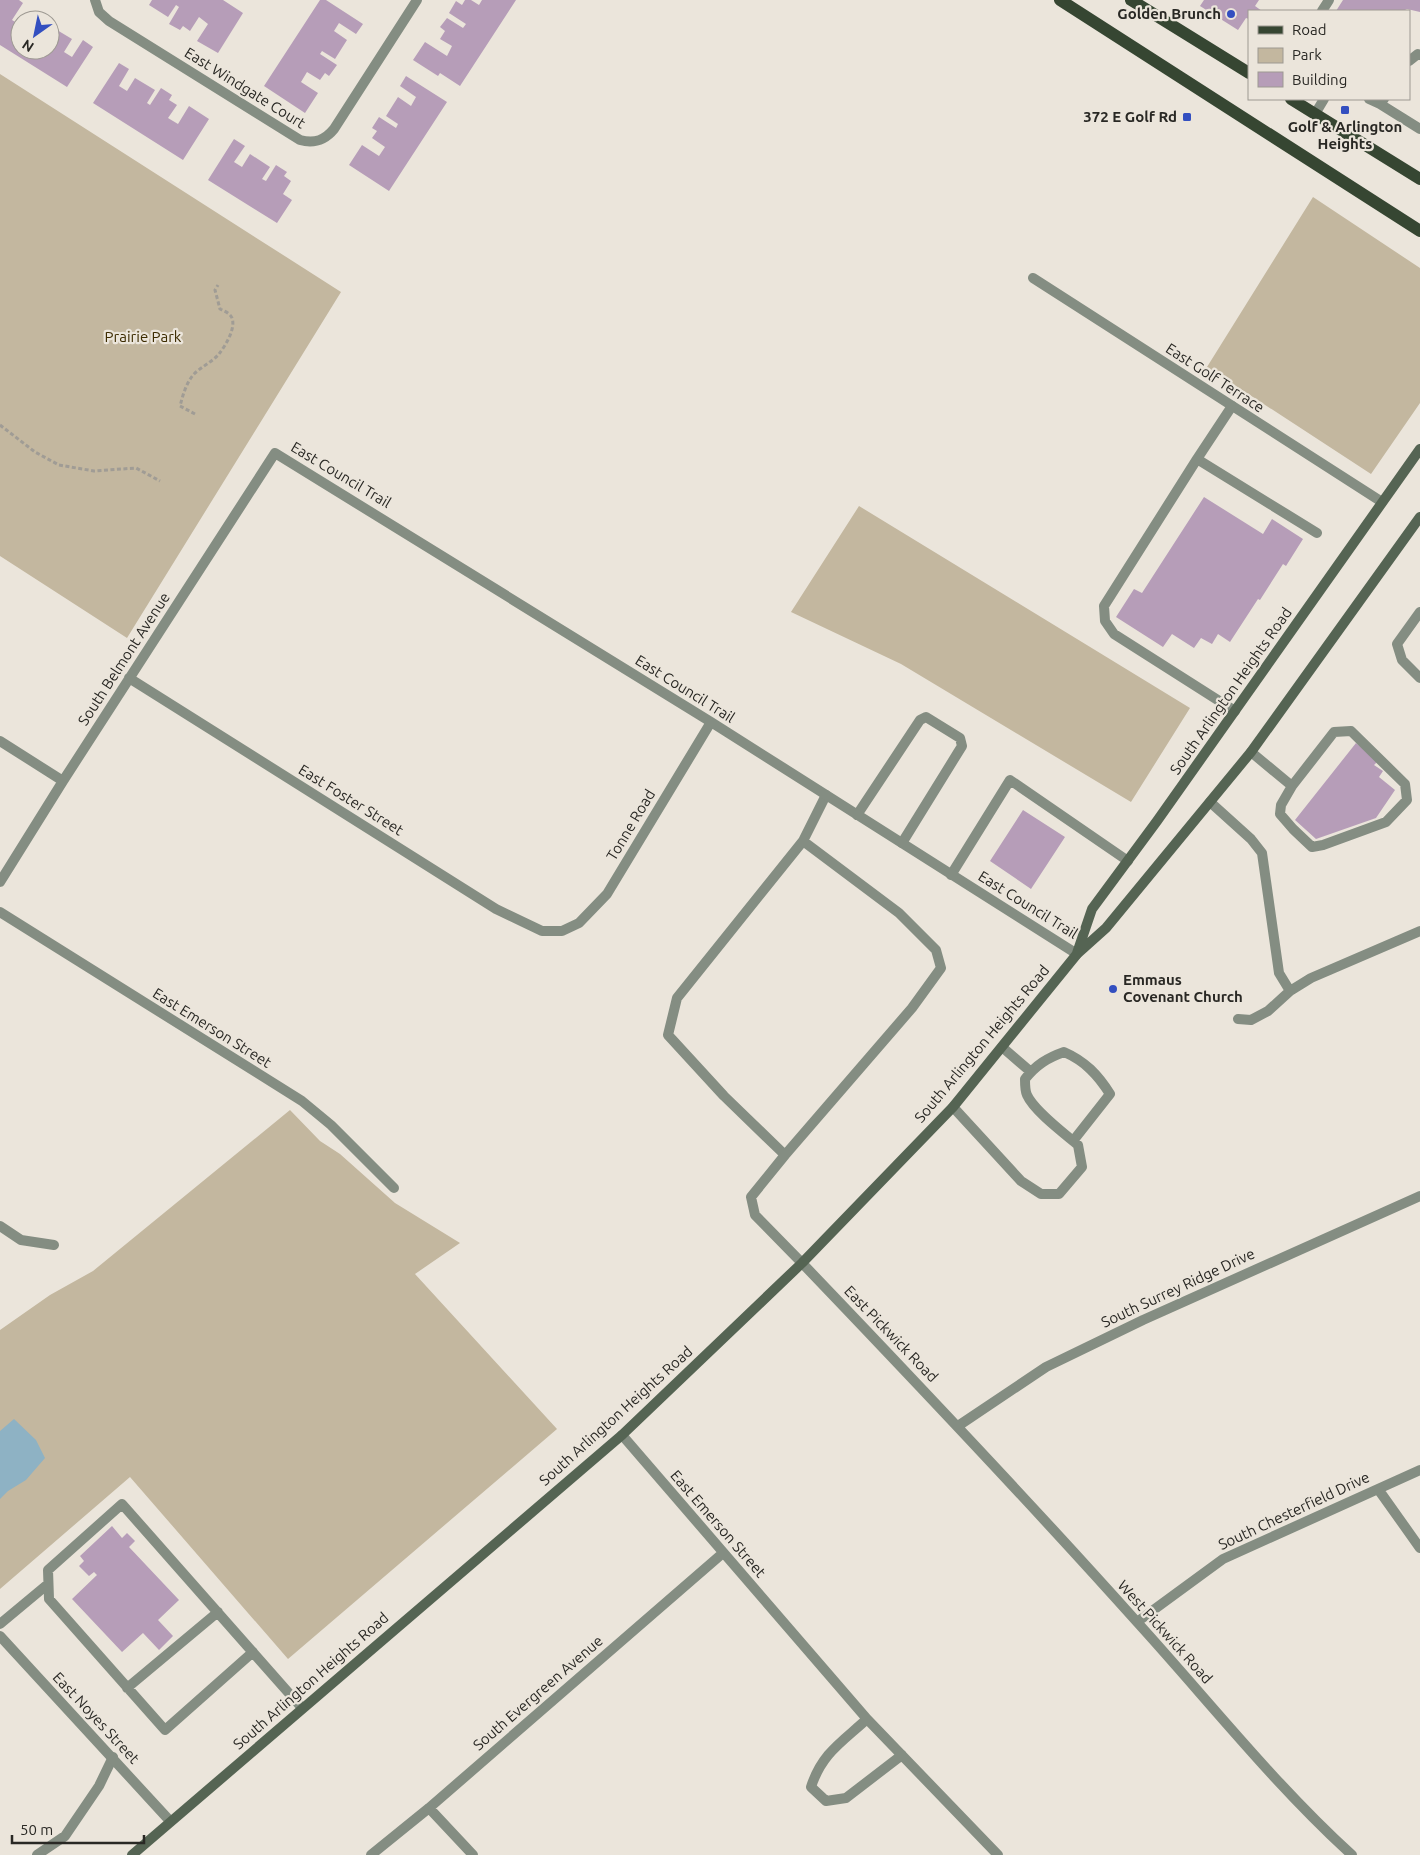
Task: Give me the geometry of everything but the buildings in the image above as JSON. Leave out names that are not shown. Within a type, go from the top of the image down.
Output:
[{"type":"main road","points":[[1060,0],[1420,231]]},
{"type":"main road","points":[[1131,0],[1248,72]]},
{"type":"main road","points":[[1293,100],[1420,179]]},
{"type":"main road","name":"South Arlington Heights Road","points":[[1076,954],[1092,909],[1420,449]]},
{"type":"main road","name":"South Arlington Heights Road","points":[[132,1855],[622,1435],[802,1263],[953,1107],[1076,954],[1106,928],[1251,752],[1420,517]]},
{"type":"street","name":"East Windgate Court","points":[[95,0],[99,12],[109,21],[300,140],[313,143],[328,136],[334,130],[417,0]]},
{"type":"street","points":[[1410,61],[1418,54],[1420,55]]},
{"type":"street","points":[[1315,114],[1323,100]]},
{"type":"street","points":[[1382,102],[1420,129]]},
{"type":"street","name":"East Golf Terrace","points":[[1033,278],[1382,502]]},
{"type":"street","points":[[1232,406],[1104,606],[1105,621],[1114,634],[1235,710]]},
{"type":"street","name":"South Belmont Avenue","points":[[0,882],[129,678],[276,453]]},
{"type":"street","name":"East Council Trail","points":[[276,453],[710,722],[1076,954]]},
{"type":"street","points":[[1197,459],[1317,533]]},
{"type":"street","points":[[1420,612],[1397,644],[1402,660],[1420,678]]},
{"type":"street","name":"East Foster Street","points":[[129,678],[496,909],[542,931],[562,931]]},
{"type":"street","points":[[856,815],[920,720],[926,717],[960,738],[962,746],[902,843]]},
{"type":"street","name":"Tonne Road","points":[[562,931],[579,923],[607,894],[710,722]]},
{"type":"street","points":[[1351,731],[1405,784],[1407,800],[1386,822],[1323,845],[1312,846],[1280,814],[1281,805],[1292,786],[1334,732],[1351,731]]},
{"type":"street","points":[[0,742],[63,781]]},
{"type":"street","points":[[1251,752],[1292,786]]},
{"type":"street","points":[[951,875],[1010,780],[1128,861]]},
{"type":"street","points":[[803,841],[899,913],[936,950],[941,968],[912,1008],[785,1155],[724,1096],[668,1034],[677,998],[803,841],[826,795]]},
{"type":"street","points":[[1210,802],[1251,839],[1262,853],[1279,973],[1290,991]]},
{"type":"street","name":"East Emerson Street","points":[[0,912],[302,1101],[331,1125],[394,1188]]},
{"type":"street","points":[[1238,1019],[1251,1020],[1268,1011],[1290,991],[1311,978],[1420,931]]},
{"type":"street","points":[[1002,1047],[1031,1072]]},
{"type":"street","points":[[953,1107],[1021,1181],[1041,1194],[1059,1194],[1082,1167],[1078,1145],[1041,1113],[1026,1095],[1025,1079],[1050,1057],[1064,1052],[1078,1058],[1099,1076],[1110,1094],[1073,1140]]},
{"type":"street","name":"East Pickwick Road","points":[[785,1155],[751,1197],[755,1215],[958,1426]]},
{"type":"street","name":"South Surrey Ridge Drive","points":[[958,1426],[1046,1366],[1143,1320],[1420,1196]]},
{"type":"street","points":[[0,1226],[21,1240],[54,1245]]},
{"type":"street","name":"West Pickwick Road","points":[[958,1426],[1137,1622],[1290,1795],[1352,1855]]},
{"type":"street","name":"East Emerson Street","points":[[622,1435],[867,1719],[998,1855]]},
{"type":"street","name":"South Chesterfield Drive","points":[[1137,1622],[1223,1559],[1420,1470]]},
{"type":"street","points":[[1378,1489],[1420,1548]]},
{"type":"street","points":[[253,1652],[165,1730],[49,1600],[48,1570],[122,1504],[218,1612],[253,1652],[302,1708]]},
{"type":"street","name":"South Evergreen Avenue","points":[[371,1855],[723,1553]]},
{"type":"street","points":[[0,1624],[48,1584]]},
{"type":"street","points":[[128,1688],[218,1612]]},
{"type":"street","name":"East Noyes Street","points":[[0,1636],[170,1821]]},
{"type":"street","points":[[867,1719],[826,1756],[816,1771],[811,1787],[826,1801],[846,1798],[902,1755]]},
{"type":"street","points":[[37,1855],[65,1836],[99,1786],[113,1758]]},
{"type":"street","points":[[428,1808],[473,1855]]},
{"type":"path","points":[[195,414],[180,406],[185,389],[194,374],[218,355],[230,336],[232,326],[232,319],[229,314],[220,309],[215,290],[218,285]]},
{"type":"path","points":[[0,424],[35,452],[59,465],[94,471],[136,468],[160,481]]},
{"type":"green space","name":"Prairie Park","points":[[0,74],[341,292],[127,638],[0,556]]},
{"type":"green space","points":[[1313,197],[1420,268],[1420,403],[1371,474],[1207,367]]},
{"type":"green space","points":[[859,506],[1190,708],[1131,802],[901,664],[791,612]]},
{"type":"green space","points":[[290,1110],[320,1141],[340,1154],[395,1203],[460,1243],[415,1274],[557,1429],[288,1659],[130,1477],[0,1589],[0,1330],[50,1295],[93,1271]]},
{"type":"water","points":[[14,1419],[36,1440],[45,1458],[26,1480],[8,1491],[0,1499],[0,1431]]},
{"type":"place","name":"Golden Brunch","points":[[1231,14]]},
{"type":"place","name":"Golf & Arlington Heights","points":[[1345,110]]},
{"type":"place","name":"372 E Golf Rd","points":[[1187,117]]},
{"type":"place","name":"Emmaus Covenant Church","points":[[1113,989]]}]
